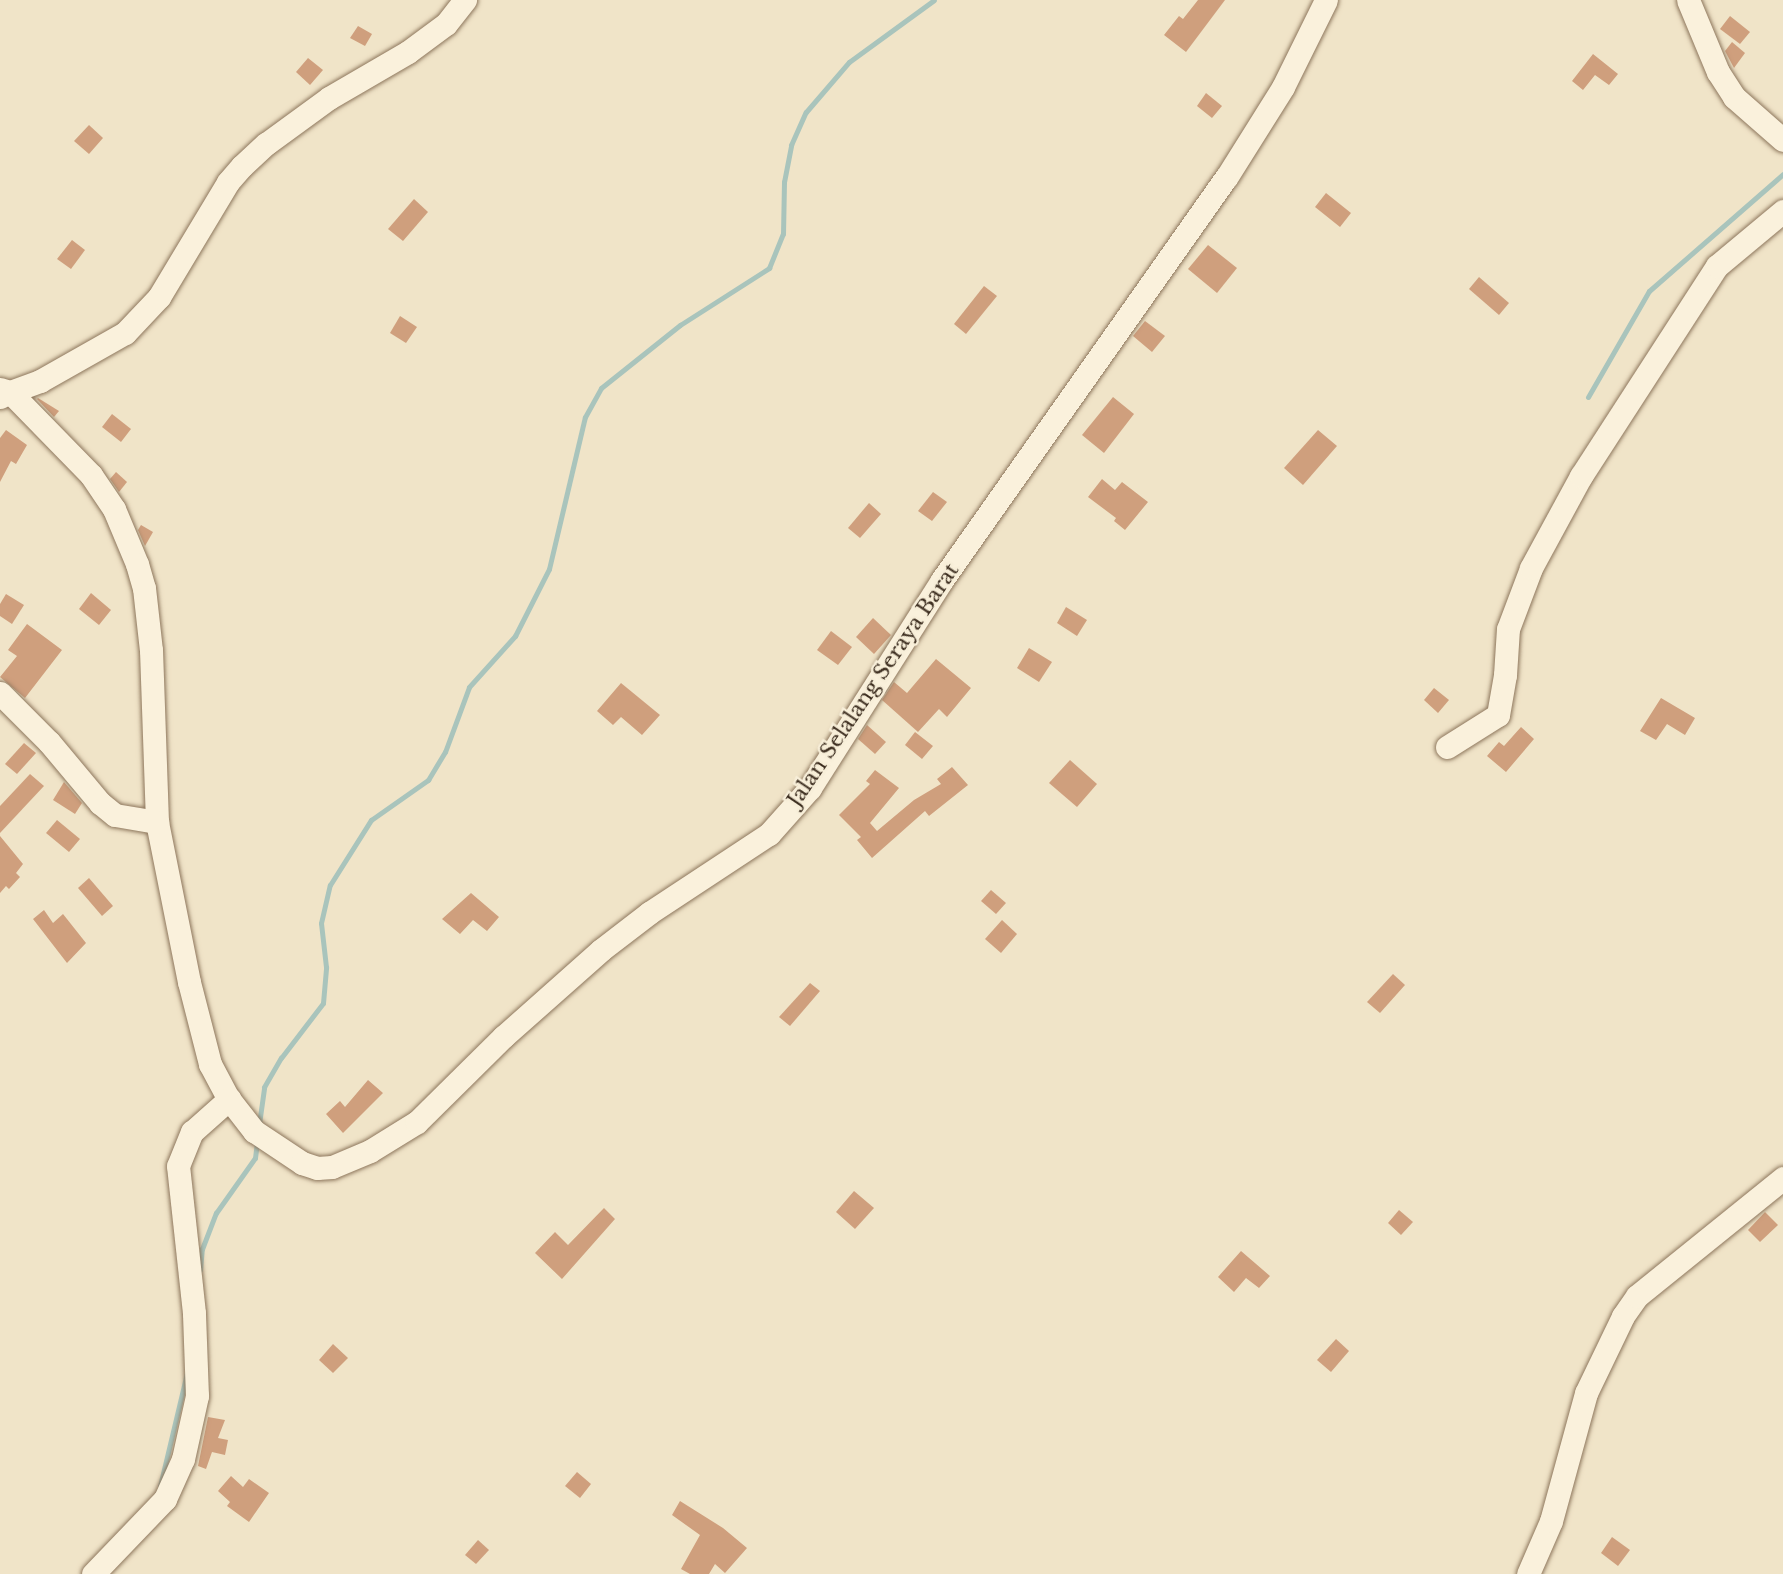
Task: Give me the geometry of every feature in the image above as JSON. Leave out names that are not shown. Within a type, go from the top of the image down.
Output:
[{"type":"street","points":[[3,393],[61,371],[125,333],[159,297],[228,182],[242,166],[266,144],[329,98],[408,52],[446,24],[465,0]]},
{"type":"street","name":"Jalan Selalang Seraya Barat","points":[[3,393],[91,475],[129,540],[148,613],[158,821],[189,982],[210,1064],[229,1099],[254,1131],[309,1166],[332,1167],[370,1151],[416,1122],[503,1037],[601,950],[649,914],[769,834],[810,788],[942,580],[1065,401],[1226,178],[1283,86],[1326,0]]},
{"type":"street","points":[[1688,0],[1717,72],[1734,97],[1783,140]]},
{"type":"street","points":[[1447,747],[1498,715],[1505,676],[1507,629],[1531,568],[1581,476],[1717,266],[1783,211]]},
{"type":"street","points":[[0,693],[49,742],[100,803],[115,815],[158,821]]},
{"type":"street","points":[[93,1574],[165,1499],[183,1459],[197,1396],[193,1300],[178,1166],[192,1132],[229,1099]]},
{"type":"street","points":[[1528,1574],[1551,1521],[1586,1393],[1623,1315],[1647,1287],[1783,1178]]},
{"type":"building","points":[[1198,0],[1225,0],[1186,52],[1164,35],[1179,16],[1183,19]]},
{"type":"building","points":[[1730,16],[1750,32],[1740,44],[1720,29]]},
{"type":"building","points":[[358,26],[372,34],[365,46],[350,38]]},
{"type":"building","points":[[1732,42],[1745,53],[1734,68],[1725,51]]},
{"type":"building","points":[[1593,54],[1618,74],[1609,85],[1595,75],[1583,90],[1572,81]]},
{"type":"building","points":[[308,58],[323,70],[310,85],[296,72]]},
{"type":"building","points":[[1206,93],[1222,106],[1212,118],[1197,106]]},
{"type":"building","points":[[89,125],[103,138],[89,154],[74,141]]},
{"type":"building","points":[[1326,193],[1351,213],[1340,227],[1315,207]]},
{"type":"building","points":[[414,199],[428,212],[403,241],[388,229]]},
{"type":"building","points":[[72,240],[85,250],[71,269],[57,259]]},
{"type":"building","points":[[1208,245],[1237,268],[1217,293],[1188,269]]},
{"type":"building","points":[[1479,277],[1509,303],[1499,315],[1469,289]]},
{"type":"building","points":[[984,286],[997,296],[966,334],[954,324]]},
{"type":"building","points":[[400,316],[417,327],[406,343],[390,333]]},
{"type":"building","points":[[1145,321],[1165,336],[1152,352],[1133,336]]},
{"type":"building","points":[[1113,397],[1134,414],[1104,453],[1082,435]]},
{"type":"building","points":[[37,399],[59,411],[54,417]]},
{"type":"building","points":[[112,414],[131,429],[121,442],[102,427]]},
{"type":"building","points":[[6,430],[27,445],[16,464],[11,461],[0,482],[0,438]]},
{"type":"building","points":[[1318,430],[1337,446],[1303,485],[1284,468]]},
{"type":"building","points":[[116,472],[127,482],[119,492],[110,479]]},
{"type":"building","points":[[1102,479],[1115,490],[1122,482],[1148,502],[1125,530],[1114,521],[1116,518],[1088,497]]},
{"type":"building","points":[[933,492],[947,502],[932,521],[918,511]]},
{"type":"building","points":[[869,503],[881,514],[860,538],[848,528]]},
{"type":"building","points":[[141,525],[153,532],[145,546],[138,530]]},
{"type":"building","points":[[91,593],[111,610],[99,625],[79,609]]},
{"type":"building","points":[[6,594],[24,605],[12,624],[0,616],[0,604]]},
{"type":"building","points":[[1066,607],[1087,620],[1077,636],[1057,623]]},
{"type":"building","points":[[873,618],[891,635],[874,654],[856,637]]},
{"type":"building","points":[[27,624],[62,650],[25,698],[0,677],[17,656],[8,650]]},
{"type":"building","points":[[831,631],[852,647],[838,665],[817,650]]},
{"type":"building","points":[[1029,648],[1052,662],[1039,682],[1017,668]]},
{"type":"building","points":[[936,659],[971,688],[947,717],[939,709],[918,732],[882,700],[894,682],[907,693]]},
{"type":"building","points":[[621,683],[660,715],[642,735],[621,717],[613,725],[597,711]]},
{"type":"building","points":[[1434,688],[1449,700],[1438,713],[1424,700]]},
{"type":"building","points":[[1661,698],[1695,718],[1685,735],[1667,724],[1656,740],[1640,731]]},
{"type":"building","points":[[867,725],[886,742],[875,754],[858,739]]},
{"type":"building","points":[[1521,727],[1534,739],[1506,772],[1487,756],[1499,742],[1504,746]]},
{"type":"building","points":[[915,732],[933,746],[922,759],[905,745]]},
{"type":"building","points":[[24,743],[36,753],[17,774],[5,764]]},
{"type":"building","points":[[1070,760],[1097,784],[1077,807],[1049,783]]},
{"type":"building","points":[[952,767],[968,785],[929,816],[925,811],[872,858],[857,840],[861,837],[839,815],[870,784],[866,781],[875,770],[899,788],[870,823],[877,831],[914,800],[941,784],[937,779]]},
{"type":"building","points":[[30,774],[44,786],[0,833],[0,806]]},
{"type":"building","points":[[64,782],[82,803],[75,814],[53,800]]},
{"type":"building","points":[[57,820],[80,839],[69,852],[46,833]]},
{"type":"building","points":[[0,836],[23,864],[16,873],[20,877],[9,889],[6,886],[0,893]]},
{"type":"building","points":[[89,878],[113,906],[102,916],[78,888]]},
{"type":"building","points":[[991,890],[1006,903],[996,914],[981,901]]},
{"type":"building","points":[[471,893],[499,917],[487,931],[473,920],[460,934],[442,919]]},
{"type":"building","points":[[44,910],[53,923],[63,914],[86,943],[67,963],[33,919]]},
{"type":"building","points":[[1002,920],[1017,934],[1001,953],[985,939]]},
{"type":"building","points":[[1393,974],[1405,985],[1380,1013],[1367,1002]]},
{"type":"building","points":[[810,983],[820,991],[790,1026],[779,1017]]},
{"type":"building","points":[[368,1080],[383,1093],[343,1133],[326,1114],[340,1101],[345,1107]]},
{"type":"building","points":[[854,1191],[874,1208],[855,1229],[836,1212]]},
{"type":"building","points":[[604,1208],[615,1219],[562,1279],[535,1253],[555,1232],[568,1245]]},
{"type":"building","points":[[1399,1210],[1413,1222],[1401,1235],[1388,1223]]},
{"type":"building","points":[[1765,1212],[1778,1225],[1760,1242],[1748,1230]]},
{"type":"building","points":[[1241,1251],[1270,1276],[1259,1288],[1246,1278],[1234,1292],[1218,1277]]},
{"type":"building","points":[[1336,1339],[1349,1351],[1331,1372],[1317,1360]]},
{"type":"building","points":[[333,1344],[348,1358],[333,1373],[319,1360]]},
{"type":"building","points":[[208,1417],[225,1420],[218,1438],[228,1440],[225,1455],[212,1452],[206,1469],[198,1466]]},
{"type":"building","points":[[577,1472],[591,1484],[580,1498],[565,1486]]},
{"type":"building","points":[[231,1476],[243,1487],[249,1479],[269,1493],[249,1522],[227,1506],[230,1502],[218,1491]]},
{"type":"building","points":[[680,1501],[723,1528],[747,1548],[725,1573],[715,1564],[709,1574],[690,1574],[681,1569],[700,1535],[672,1515]]},
{"type":"building","points":[[1612,1537],[1630,1550],[1618,1566],[1601,1553]]},
{"type":"building","points":[[478,1540],[489,1550],[476,1564],[465,1555]]},
{"type":"waterway","points":[[259,1124],[264,1087],[281,1058],[323,1003],[326,967],[321,923],[330,885],[371,820],[428,780],[445,752],[469,687],[515,636],[549,569],[585,417],[601,388],[680,325],[769,268],[783,234],[784,182],[791,145],[806,112],[849,62],[934,0]]},
{"type":"waterway","points":[[1588,397],[1649,291],[1783,174]]},
{"type":"waterway","points":[[200,1270],[202,1249],[216,1213],[255,1158],[257,1141]]},
{"type":"waterway","points":[[160,1486],[187,1373]]}]
